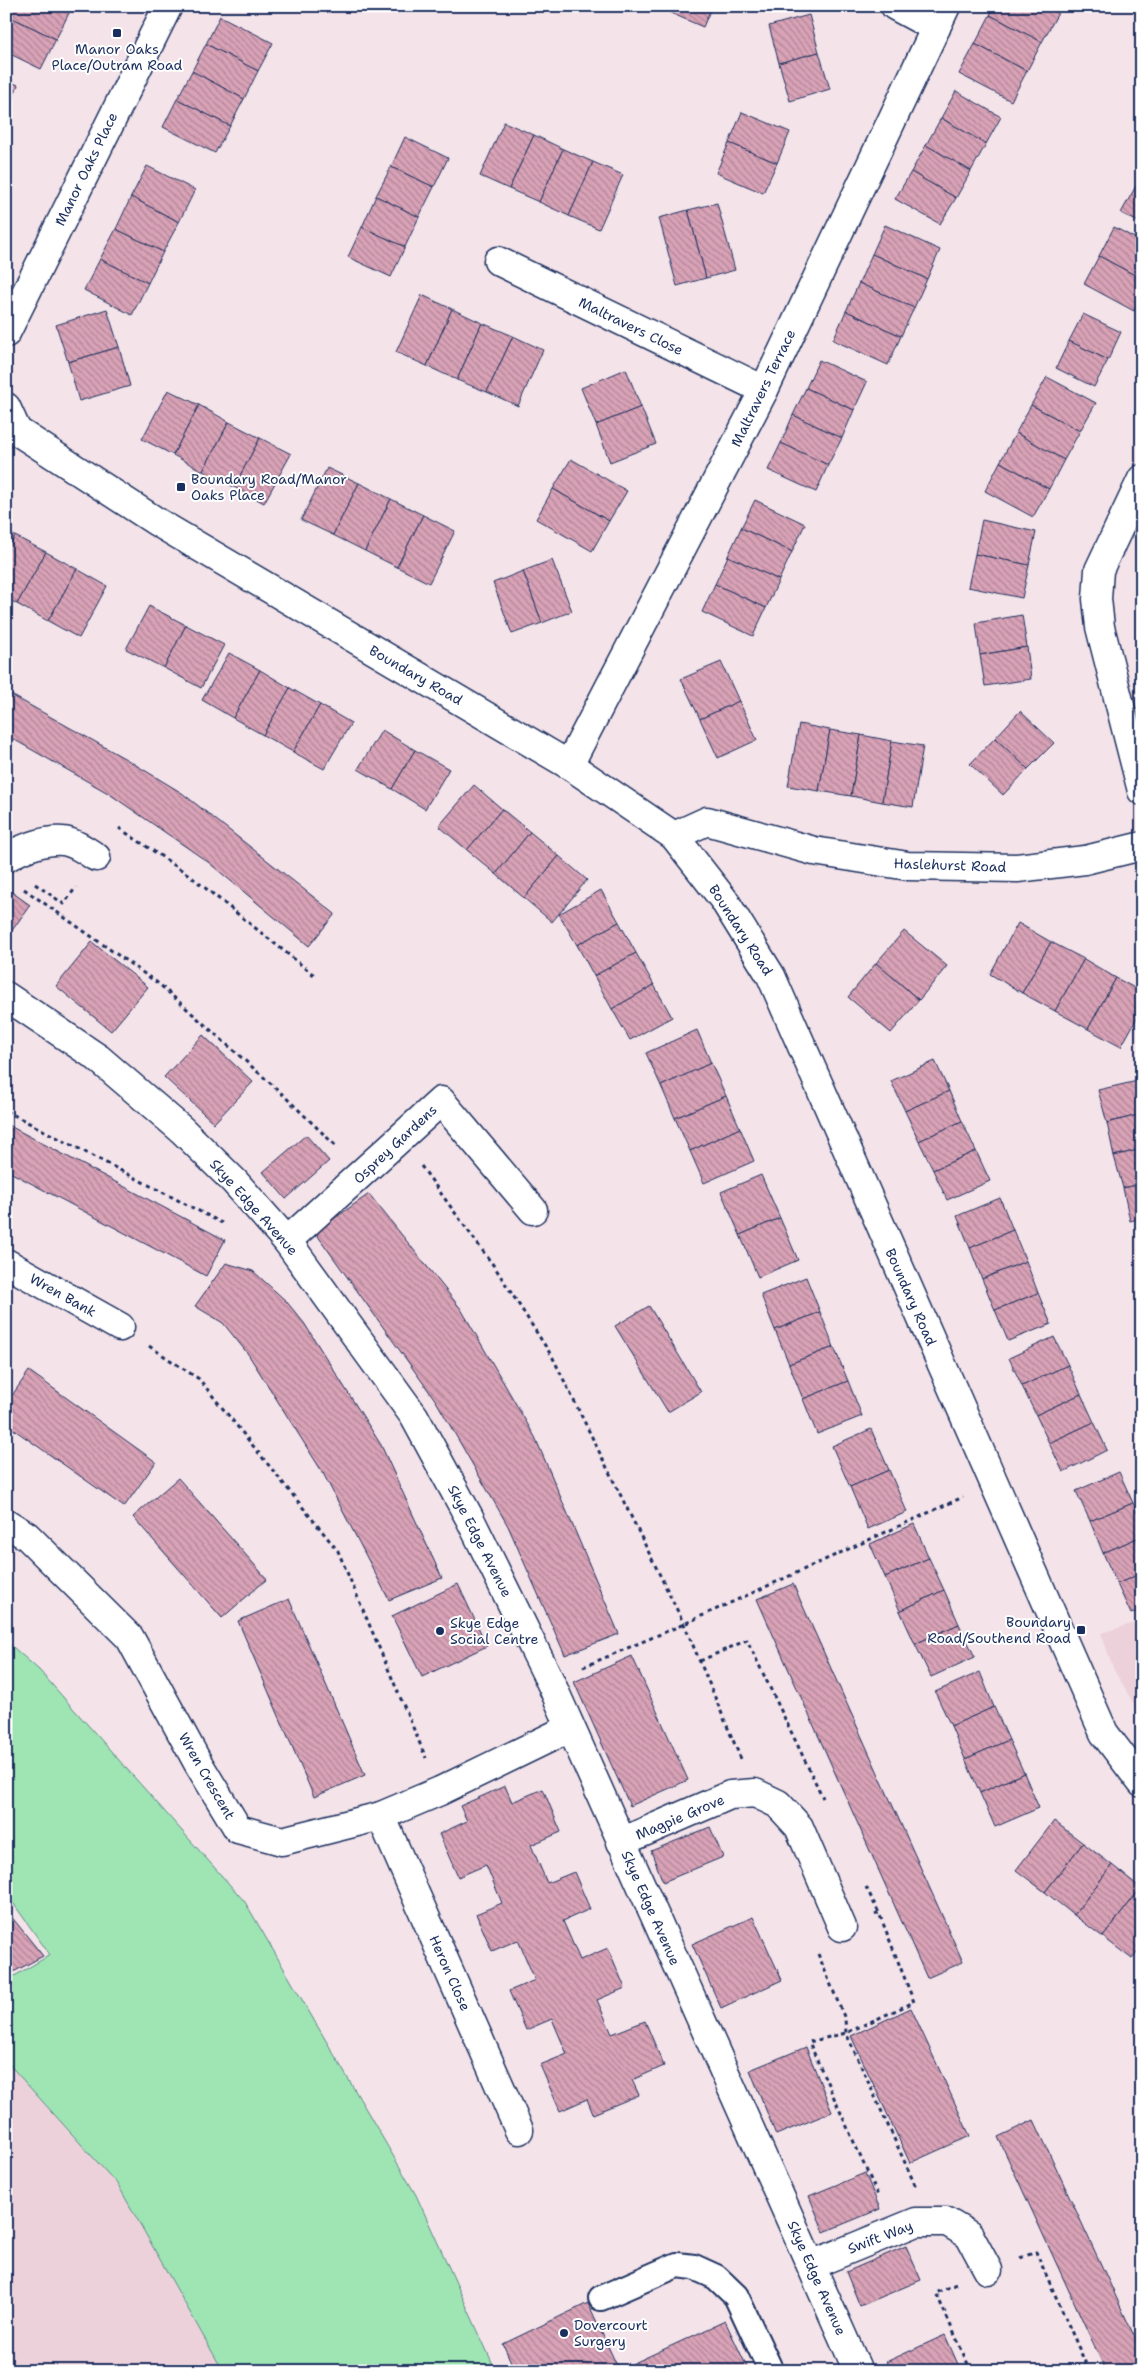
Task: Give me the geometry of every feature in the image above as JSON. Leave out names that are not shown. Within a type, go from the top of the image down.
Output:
[{"type":"street","name":"Manor Oaks Place","points":[[6,333],[168,6]]},
{"type":"street","points":[[895,6],[941,17]]},
{"type":"street","name":"Maltravers Terrace","points":[[569,765],[764,390],[941,17]]},
{"type":"street","name":"Maltravers Close","points":[[498,261],[764,390]]},
{"type":"street","name":"Boundary Road","points":[[6,407],[16,431],[157,522],[569,765],[674,836],[724,900],[771,976],[1104,1733],[1142,1782]]},
{"type":"street","points":[[1142,479],[1099,570],[1097,599],[1100,627],[1142,791]]},
{"type":"street","name":"Haslehurst Road","points":[[674,836],[707,821],[814,851],[908,866],[1017,868],[1085,860],[1142,846]]},
{"type":"street","points":[[6,858],[18,850],[47,842],[70,842],[96,857]]},
{"type":"street","name":"Skye Edge Avenue","points":[[6,996],[98,1058],[182,1130],[234,1181],[287,1241],[414,1416],[470,1517],[550,1681],[858,2371]]},
{"type":"street","name":"Osprey Gardens","points":[[287,1241],[392,1148],[441,1101],[533,1210]]},
{"type":"street","name":"Wren Bank","points":[[6,1263],[120,1327]]},
{"type":"street","name":"Wren Crescent","points":[[6,1523],[27,1536],[130,1638],[198,1762],[238,1829],[282,1841],[381,1816],[570,1728]]},
{"type":"street","points":[[755,1793],[778,1804],[799,1828],[842,1927]]},
{"type":"street","name":"Magpie Grove","points":[[621,1842],[730,1795],[755,1793]]},
{"type":"street","name":"Heron Close","points":[[381,1816],[519,2130]]},
{"type":"street","name":"Swift Way","points":[[811,2264],[916,2222],[947,2222],[969,2235],[988,2270]]},
{"type":"lane","points":[[601,2298],[676,2265],[694,2267],[716,2277],[736,2296],[772,2371]]},
{"type":"path","points":[[34,884],[64,904],[96,857],[119,828],[189,875],[314,975]]},
{"type":"path","points":[[22,888],[160,984],[278,1090],[338,1148],[358,1132],[392,1148],[496,1269],[553,1358],[684,1624],[755,1793]]},
{"type":"path","points":[[6,1111],[230,1227]]},
{"type":"path","points":[[120,1327],[199,1379],[338,1551],[440,1790]]},
{"type":"path","points":[[550,1681],[684,1624],[993,1483]]},
{"type":"path","points":[[700,1662],[747,1640],[824,1799]]},
{"type":"path","points":[[862,1878],[879,1914],[914,2002],[846,2033],[809,2042],[894,2231]]},
{"type":"path","points":[[879,1914],[811,1937],[845,2019],[846,2033],[932,2222]]},
{"type":"path","points":[[971,2371],[936,2293],[988,2270],[1036,2252],[1089,2371]]},
{"type":"shaded area","points":[[1142,1621],[1142,1718],[1114,1670],[1101,1633]]},
{"type":"shaded area","points":[[6,2061],[118,2185],[223,2371],[6,2371]]},
{"type":"green space","points":[[6,1641],[39,1670],[245,1902],[416,2195],[496,2371],[223,2371],[118,2185],[6,2061],[6,1981],[50,1955],[6,1893]]},
{"type":"building","points":[[9,6],[66,6],[71,9],[56,39],[6,15]]},
{"type":"building","points":[[656,6],[677,6],[673,14]]},
{"type":"building","points":[[677,6],[712,6],[703,27],[673,14]]},
{"type":"building","points":[[995,6],[1045,6],[1058,13],[1042,42],[990,15]]},
{"type":"building","points":[[6,15],[56,39],[41,69],[6,52]]},
{"type":"building","points":[[809,15],[819,52],[779,63],[769,26]]},
{"type":"building","points":[[990,15],[1042,42],[1027,71],[975,44]]},
{"type":"building","points":[[220,16],[273,43],[258,71],[206,44]]},
{"type":"building","points":[[206,44],[258,71],[244,99],[192,71]]},
{"type":"building","points":[[975,44],[1027,71],[1011,101],[959,74]]},
{"type":"building","points":[[819,52],[830,89],[790,101],[779,63]]},
{"type":"building","points":[[192,71],[244,99],[230,126],[177,99]]},
{"type":"building","points":[[6,80],[18,85],[6,115]]},
{"type":"building","points":[[956,91],[1001,117],[986,144],[941,118]]},
{"type":"building","points":[[177,99],[230,126],[215,153],[163,127]]},
{"type":"building","points":[[742,112],[790,132],[777,163],[729,143]]},
{"type":"building","points":[[941,118],[986,144],[971,171],[926,145]]},
{"type":"building","points":[[504,122],[534,135],[509,189],[480,176]]},
{"type":"building","points":[[534,135],[563,149],[539,202],[509,189]]},
{"type":"building","points":[[405,137],[448,158],[434,187],[391,167]]},
{"type":"building","points":[[729,143],[777,163],[763,193],[716,173]]},
{"type":"building","points":[[926,145],[971,171],[956,198],[911,172]]},
{"type":"building","points":[[563,149],[593,162],[569,216],[539,202]]},
{"type":"building","points":[[593,162],[623,175],[599,229],[569,216]]},
{"type":"building","points":[[147,166],[195,190],[179,222],[131,197]]},
{"type":"building","points":[[391,167],[434,187],[419,217],[376,196]]},
{"type":"building","points":[[911,172],[956,198],[940,224],[895,199]]},
{"type":"building","points":[[1136,186],[1142,189],[1142,224],[1121,213]]},
{"type":"building","points":[[376,196],[419,217],[405,247],[362,227]]},
{"type":"building","points":[[131,197],[179,222],[163,252],[116,229]]},
{"type":"building","points":[[717,203],[735,270],[706,278],[688,210]]},
{"type":"building","points":[[688,210],[706,278],[677,286],[659,218]]},
{"type":"building","points":[[885,225],[940,250],[927,279],[872,254]]},
{"type":"building","points":[[362,227],[405,247],[391,277],[348,257]]},
{"type":"building","points":[[1114,227],[1142,242],[1142,279],[1099,256]]},
{"type":"building","points":[[116,229],[163,252],[148,283],[100,259]]},
{"type":"building","points":[[872,254],[927,279],[914,308],[859,283]]},
{"type":"building","points":[[1099,256],[1142,279],[1142,296],[1134,311],[1084,284]]},
{"type":"building","points":[[100,259],[148,283],[132,315],[84,290]]},
{"type":"building","points":[[859,283],[914,308],[901,336],[846,311]]},
{"type":"building","points":[[422,295],[452,309],[427,366],[396,352]]},
{"type":"building","points":[[107,309],[119,347],[68,362],[56,325]]},
{"type":"building","points":[[452,309],[482,323],[457,380],[427,366]]},
{"type":"building","points":[[846,311],[901,336],[888,365],[833,340]]},
{"type":"building","points":[[1083,314],[1121,332],[1108,360],[1069,341]]},
{"type":"building","points":[[482,323],[513,336],[487,392],[457,380]]},
{"type":"building","points":[[513,336],[543,350],[518,406],[487,392]]},
{"type":"building","points":[[1069,341],[1108,360],[1094,387],[1056,368]]},
{"type":"building","points":[[119,347],[130,386],[79,401],[68,362]]},
{"type":"building","points":[[819,360],[867,382],[854,410],[806,388]]},
{"type":"building","points":[[626,369],[641,407],[596,425],[581,388]]},
{"type":"building","points":[[1047,377],[1096,403],[1080,431],[1031,405]]},
{"type":"building","points":[[806,388],[854,410],[842,438],[793,415]]},
{"type":"building","points":[[168,390],[199,405],[173,455],[142,439]]},
{"type":"building","points":[[199,405],[229,422],[203,471],[173,455]]},
{"type":"building","points":[[1031,405],[1080,431],[1064,460],[1016,433]]},
{"type":"building","points":[[641,407],[656,444],[610,462],[596,425]]},
{"type":"building","points":[[793,415],[842,438],[828,465],[781,443]]},
{"type":"building","points":[[229,422],[260,438],[234,487],[203,471]]},
{"type":"building","points":[[1016,433],[1064,460],[1049,489],[1000,462]]},
{"type":"building","points":[[260,438],[291,454],[264,503],[234,487]]},
{"type":"building","points":[[781,443],[828,465],[816,492],[768,470]]},
{"type":"building","points":[[571,459],[627,491],[609,521],[553,489]]},
{"type":"building","points":[[1000,462],[1049,489],[1033,517],[985,491]]},
{"type":"building","points":[[327,468],[359,483],[333,535],[301,520]]},
{"type":"building","points":[[359,483],[391,499],[365,551],[333,535]]},
{"type":"building","points":[[553,489],[609,521],[592,551],[536,519]]},
{"type":"building","points":[[391,499],[423,515],[397,567],[365,551]]},
{"type":"building","points":[[755,500],[805,524],[792,552],[741,528]]},
{"type":"building","points":[[423,515],[455,531],[429,583],[397,567]]},
{"type":"building","points":[[982,520],[1036,532],[1029,565],[975,554]]},
{"type":"building","points":[[741,528],[792,552],[779,580],[728,556]]},
{"type":"building","points":[[6,531],[15,536],[6,552]]},
{"type":"building","points":[[15,536],[46,552],[17,604],[6,598],[6,552]]},
{"type":"building","points":[[46,552],[77,569],[48,621],[17,604]]},
{"type":"building","points":[[975,554],[1029,565],[1022,598],[968,587]]},
{"type":"building","points":[[728,556],[779,580],[766,608],[715,584]]},
{"type":"building","points":[[552,560],[572,611],[542,623],[523,571]]},
{"type":"building","points":[[77,569],[107,586],[79,638],[48,621]]},
{"type":"building","points":[[523,571],[542,623],[512,634],[493,583]]},
{"type":"building","points":[[715,584],[766,608],[753,636],[702,612]]},
{"type":"building","points":[[149,606],[186,625],[164,668],[126,649]]},
{"type":"building","points":[[1022,615],[1027,647],[980,655],[976,623]]},
{"type":"building","points":[[186,625],[224,645],[201,688],[164,668]]},
{"type":"building","points":[[1027,647],[1031,679],[985,686],[980,655]]},
{"type":"building","points":[[229,653],[260,670],[233,718],[202,700]]},
{"type":"building","points":[[721,662],[739,701],[700,719],[681,679]]},
{"type":"building","points":[[260,670],[290,688],[263,735],[233,718]]},
{"type":"building","points":[[290,688],[320,705],[293,752],[263,735]]},
{"type":"building","points":[[6,692],[126,759],[182,793],[335,914],[309,946],[208,862],[108,793],[6,735]]},
{"type":"building","points":[[739,701],[757,740],[718,758],[700,719]]},
{"type":"building","points":[[320,705],[351,723],[324,769],[293,752]]},
{"type":"building","points":[[1020,711],[1054,743],[1028,769],[995,738]]},
{"type":"building","points":[[799,724],[830,730],[819,791],[788,786]]},
{"type":"building","points":[[382,730],[415,750],[392,789],[358,769]]},
{"type":"building","points":[[830,730],[861,735],[851,796],[819,791]]},
{"type":"building","points":[[861,735],[892,741],[882,802],[851,796]]},
{"type":"building","points":[[995,738],[1028,769],[1003,795],[970,764]]},
{"type":"building","points":[[892,741],[923,746],[913,807],[882,802]]},
{"type":"building","points":[[415,750],[449,769],[425,809],[392,789]]},
{"type":"building","points":[[474,785],[502,809],[467,850],[439,826]]},
{"type":"building","points":[[502,809],[530,832],[496,874],[467,850]]},
{"type":"building","points":[[530,832],[559,856],[524,898],[496,874]]},
{"type":"building","points":[[559,856],[587,880],[552,922],[524,898]]},
{"type":"building","points":[[6,888],[30,905],[6,939]]},
{"type":"building","points":[[601,890],[619,922],[577,945],[559,914]]},
{"type":"building","points":[[619,922],[636,953],[594,976],[577,945]]},
{"type":"building","points":[[1018,923],[1051,942],[1022,993],[990,974]]},
{"type":"building","points":[[904,931],[947,966],[919,1000],[876,963]]},
{"type":"building","points":[[92,942],[148,987],[111,1031],[56,986]]},
{"type":"building","points":[[1051,942],[1084,959],[1055,1011],[1022,993]]},
{"type":"building","points":[[636,953],[654,985],[612,1009],[594,976]]},
{"type":"building","points":[[1084,959],[1116,978],[1088,1029],[1055,1011]]},
{"type":"building","points":[[876,963],[919,1000],[891,1033],[848,997]]},
{"type":"building","points":[[1116,978],[1142,992],[1142,1009],[1121,1047],[1088,1029]]},
{"type":"building","points":[[654,985],[672,1017],[630,1040],[612,1009]]},
{"type":"building","points":[[697,1030],[711,1063],[661,1086],[646,1053]]},
{"type":"building","points":[[203,1035],[253,1082],[214,1123],[164,1077]]},
{"type":"building","points":[[935,1061],[949,1091],[905,1111],[891,1081]]},
{"type":"building","points":[[711,1063],[726,1096],[675,1118],[661,1086]]},
{"type":"building","points":[[1142,1080],[1142,1114],[1107,1123],[1098,1090]]},
{"type":"building","points":[[949,1091],[962,1121],[919,1141],[905,1111]]},
{"type":"building","points":[[726,1096],[740,1128],[690,1151],[675,1118]]},
{"type":"building","points":[[1142,1114],[1142,1149],[1114,1156],[1107,1123]]},
{"type":"building","points":[[962,1121],[976,1151],[933,1170],[919,1141]]},
{"type":"building","points":[[6,1124],[225,1240],[206,1276],[6,1170]]},
{"type":"building","points":[[740,1128],[754,1161],[704,1183],[690,1151]]},
{"type":"building","points":[[306,1135],[329,1161],[286,1199],[263,1172]]},
{"type":"building","points":[[1142,1149],[1142,1184],[1123,1188],[1114,1156]]},
{"type":"building","points":[[976,1151],[990,1181],[947,1200],[933,1170]]},
{"type":"building","points":[[761,1175],[780,1218],[740,1235],[721,1192]]},
{"type":"building","points":[[1142,1184],[1142,1218],[1130,1221],[1123,1188]]},
{"type":"building","points":[[369,1194],[461,1309],[535,1437],[619,1634],[565,1655],[508,1526],[436,1401],[315,1232]]},
{"type":"building","points":[[1000,1198],[1013,1230],[970,1248],[957,1216]]},
{"type":"building","points":[[780,1218],[798,1260],[758,1277],[740,1235]]},
{"type":"building","points":[[1013,1230],[1026,1261],[982,1279],[970,1248]]},
{"type":"building","points":[[1026,1261],[1038,1293],[995,1310],[982,1279]]},
{"type":"building","points":[[226,1263],[253,1271],[286,1301],[304,1323],[381,1445],[442,1578],[389,1600],[323,1473],[248,1354],[223,1323],[195,1306]]},
{"type":"building","points":[[806,1277],[820,1312],[775,1330],[761,1295]]},
{"type":"building","points":[[1038,1293],[1051,1324],[1008,1341],[995,1310]]},
{"type":"building","points":[[649,1306],[701,1392],[668,1412],[615,1326]]},
{"type":"building","points":[[820,1312],[834,1347],[789,1364],[775,1330]]},
{"type":"building","points":[[1054,1337],[1068,1365],[1022,1386],[1009,1358]]},
{"type":"building","points":[[834,1347],[848,1381],[803,1399],[789,1364]]},
{"type":"building","points":[[1068,1365],[1081,1394],[1036,1415],[1022,1386]]},
{"type":"building","points":[[29,1371],[156,1462],[124,1507],[6,1424],[6,1404]]},
{"type":"building","points":[[848,1381],[862,1416],[817,1434],[803,1399]]},
{"type":"building","points":[[1081,1394],[1094,1422],[1049,1443],[1036,1415]]},
{"type":"building","points":[[1094,1422],[1107,1450],[1063,1472],[1049,1443]]},
{"type":"building","points":[[871,1429],[889,1470],[850,1487],[832,1446]]},
{"type":"building","points":[[889,1470],[907,1512],[868,1529],[850,1487]]},
{"type":"building","points":[[1119,1472],[1133,1503],[1090,1521],[1076,1491]]},
{"type":"building","points":[[178,1478],[267,1579],[222,1618],[133,1517]]},
{"type":"building","points":[[1133,1503],[1142,1523],[1142,1536],[1103,1553],[1090,1521]]},
{"type":"building","points":[[914,1524],[929,1558],[885,1577],[870,1544]]},
{"type":"building","points":[[1142,1536],[1142,1573],[1117,1584],[1103,1553]]},
{"type":"building","points":[[929,1558],[944,1590],[900,1611],[885,1577]]},
{"type":"building","points":[[1142,1573],[1142,1609],[1131,1614],[1117,1584]]},
{"type":"building","name":"Skye Edge Social Centre","points":[[458,1584],[487,1646],[422,1677],[392,1616]]},
{"type":"building","points":[[793,1584],[963,1962],[927,1978],[757,1599]]},
{"type":"building","points":[[944,1590],[959,1624],[915,1644],[900,1611]]},
{"type":"building","points":[[289,1599],[365,1775],[314,1797],[238,1621]]},
{"type":"building","points":[[959,1624],[975,1657],[931,1677],[915,1644]]},
{"type":"building","points":[[632,1656],[688,1780],[630,1806],[574,1682]]},
{"type":"building","points":[[980,1672],[994,1707],[951,1726],[935,1692]]},
{"type":"building","points":[[994,1707],[1009,1740],[965,1759],[951,1726]]},
{"type":"building","points":[[1009,1740],[1024,1773],[980,1793],[965,1759]]},
{"type":"building","points":[[1024,1773],[1039,1808],[995,1827],[980,1793]]},
{"type":"building","points":[[505,1786],[512,1802],[543,1789],[561,1832],[531,1845],[547,1883],[574,1872],[590,1909],[563,1921],[580,1960],[608,1948],[625,1988],[597,2000],[612,2034],[645,2021],[664,2066],[632,2080],[639,2095],[593,2114],[587,2099],[560,2111],[540,2065],[567,2054],[552,2019],[526,2030],[509,1991],[535,1980],[518,1940],[492,1951],[476,1914],[502,1903],[486,1865],[458,1877],[439,1834],[467,1821],[460,1806]]},
{"type":"building","points":[[1054,1821],[1083,1843],[1045,1892],[1016,1870]]},
{"type":"building","points":[[710,1827],[723,1857],[663,1882],[651,1851]]},
{"type":"building","points":[[1083,1843],[1112,1865],[1074,1915],[1045,1892]]},
{"type":"building","points":[[1112,1865],[1141,1888],[1103,1937],[1074,1915]]},
{"type":"building","points":[[1141,1888],[1142,1947],[1132,1959],[1103,1937]]},
{"type":"building","points":[[6,1910],[43,1956],[6,1976]]},
{"type":"building","points":[[753,1917],[782,1980],[721,2008],[692,1944]]},
{"type":"building","points":[[911,2008],[970,2136],[910,2163],[851,2036]]},
{"type":"building","points":[[806,2047],[832,2112],[776,2135],[750,2070]]},
{"type":"building","points":[[1034,2120],[1142,2353],[1142,2371],[1106,2371],[998,2137]]},
{"type":"building","points":[[865,2173],[880,2209],[824,2232],[809,2196]]},
{"type":"building","points":[[906,2246],[921,2280],[860,2306],[846,2272]]},
{"type":"building","name":"Dovercourt Surgery","points":[[588,2303],[619,2370],[725,2321],[749,2371],[515,2371],[503,2344]]},
{"type":"building","points":[[945,2335],[961,2371],[891,2371],[886,2362]]},
{"type":"place","name":"Manor Oaks Place/Outram Road","points":[[117,33]]},
{"type":"place","name":"Boundary Road/Manor Oaks Place","points":[[181,487]]},
{"type":"place","name":"Boundary Road/Southend Road","points":[[1081,1630]]},
{"type":"place","name":"Skye Edge Social Centre","points":[[440,1631]]},
{"type":"place","name":"Dovercourt Surgery","points":[[564,2333]]}]
